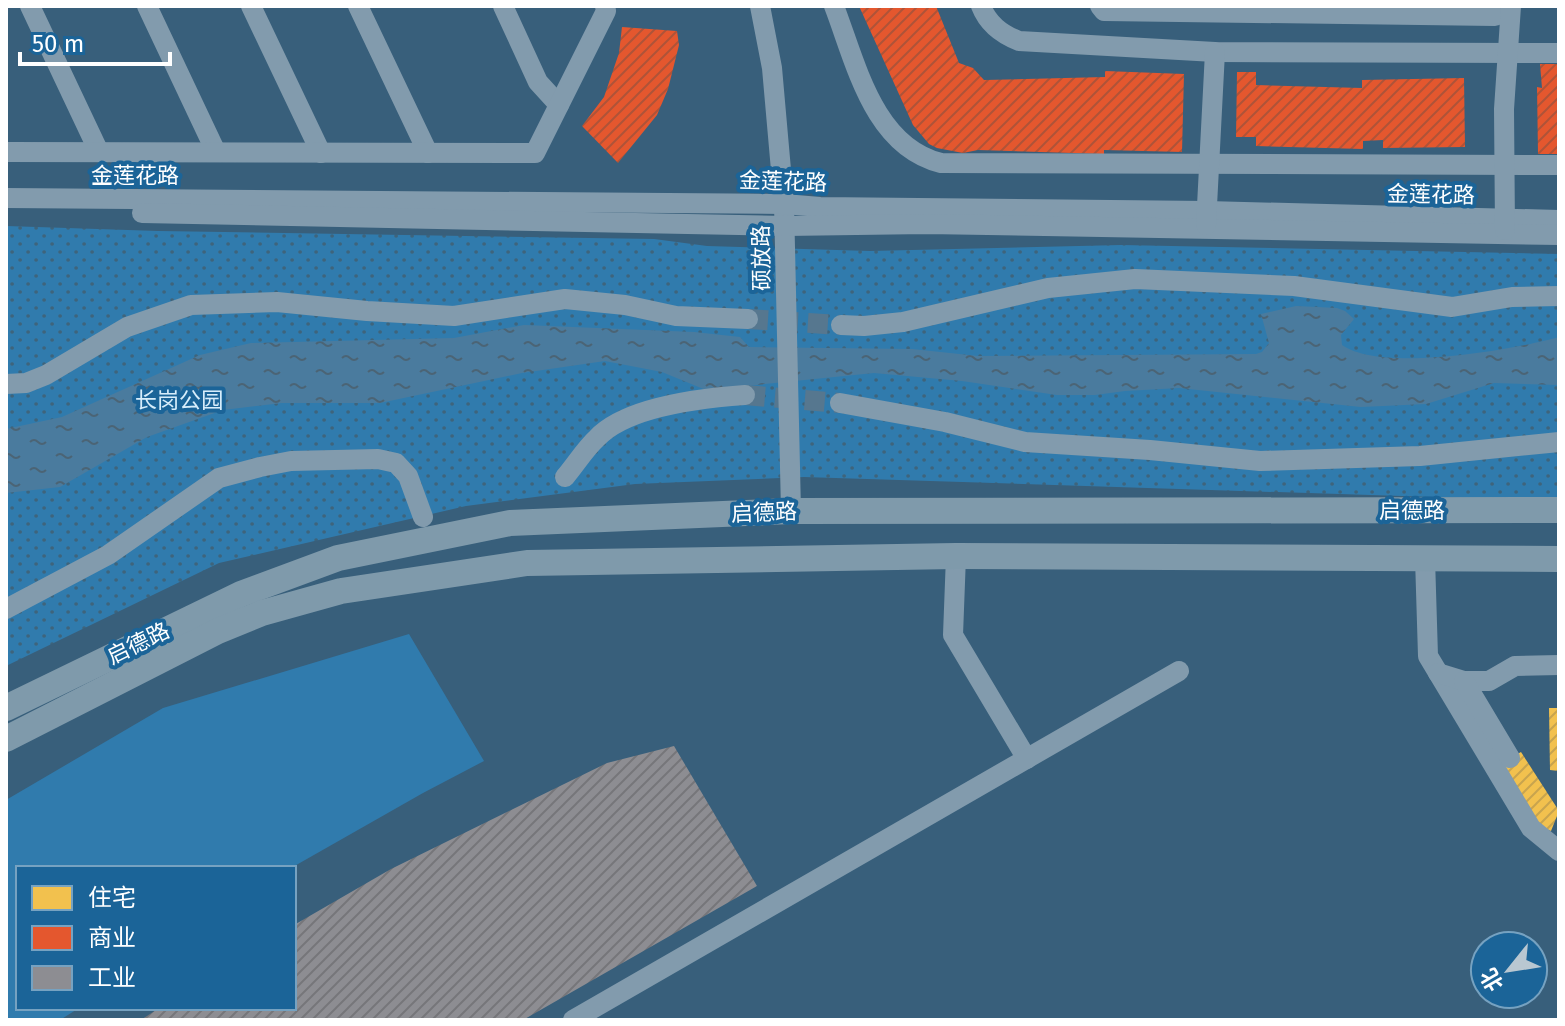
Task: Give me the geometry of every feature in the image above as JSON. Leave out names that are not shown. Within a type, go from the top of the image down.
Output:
[{"type":"main road","name":"启德路","points":[[6,708],[241,594],[338,558],[510,523],[791,511],[1559,510]]},
{"type":"main road","name":"启德路","points":[[6,739],[218,631],[262,613],[341,591],[527,563],[956,556],[1559,559]]},
{"type":"street","points":[[30,6],[99,152]]},
{"type":"street","points":[[147,6],[216,152]]},
{"type":"street","points":[[251,6],[321,153]]},
{"type":"street","points":[[358,6],[428,153]]},
{"type":"street","points":[[503,6],[538,82],[559,105]]},
{"type":"street","points":[[6,152],[535,153],[606,11],[605,6]]},
{"type":"street","name":"硕放路","points":[[760,6],[772,68],[784,204],[791,511]]},
{"type":"street","points":[[834,6],[878,114],[896,137],[928,160],[941,163],[1559,165]]},
{"type":"street","points":[[981,6],[985,16],[998,30],[1019,41],[1215,52],[1559,53]]},
{"type":"street","points":[[1100,6],[1104,11],[1501,9],[1499,226]]},
{"type":"street","points":[[1207,220],[1215,52]]},
{"type":"street","name":"金莲花路","points":[[6,198],[784,204],[1207,220],[1499,226],[1559,220]]},
{"type":"street","name":"金莲花路","points":[[6,211],[785,226],[1207,220]]},
{"type":"street","name":"金莲花路","points":[[1499,226],[1559,235]]},
{"type":"street","points":[[841,325],[903,322],[1048,288],[1135,279],[1294,286],[1452,307],[1512,297],[1559,296]]},
{"type":"street","points":[[6,384],[26,383],[46,375],[127,327],[191,305],[277,302],[454,316],[565,299],[625,305],[676,316],[748,319]]},
{"type":"street","points":[[565,477],[597,437],[627,417],[654,409],[745,395]]},
{"type":"street","points":[[840,403],[945,422],[1025,442],[1260,461],[1420,456],[1559,442]]},
{"type":"street","points":[[6,609],[108,555],[219,478],[260,467],[291,461],[378,459],[396,463],[408,476],[423,517]]},
{"type":"street","points":[[956,556],[953,635],[1027,759]]},
{"type":"street","points":[[1425,558],[1428,656],[1531,828],[1559,851]]},
{"type":"street","points":[[1438,673],[1464,681],[1489,681],[1515,666],[1559,665]]},
{"type":"street","points":[[573,1020],[1179,671]]},
{"type":"street","points":[[1464,681],[1510,758]]},
{"type":"green space","name":"长岗公园","points":[[6,226],[654,239],[707,246],[870,251],[1121,245],[1559,254],[1559,501],[804,477],[635,484],[466,506],[219,563],[6,666]]},
{"type":"green space","points":[[409,634],[484,761],[295,866],[16,866],[16,1010],[76,1010],[60,1020],[6,1020],[6,800],[163,708]]},
{"type":"water","points":[[1296,306],[1345,311],[1354,319],[1341,335],[1342,345],[1361,353],[1386,357],[1480,353],[1559,337],[1559,385],[1494,383],[1426,404],[1361,407],[1179,388],[1057,395],[962,381],[874,373],[706,390],[662,372],[605,361],[522,373],[380,403],[282,403],[223,410],[147,437],[60,487],[6,493],[6,429],[62,417],[200,355],[251,343],[454,338],[524,325],[694,332],[740,337],[749,347],[912,349],[978,356],[1256,354],[1269,343],[1261,314]]},
{"type":"building: 住宅","points":[[1549,708],[1559,708],[1559,771],[1550,770]]},
{"type":"building: 住宅","points":[[1521,752],[1559,811],[1551,831],[1539,826],[1501,763]]},
{"type":"building: 商业","points":[[859,6],[936,6],[959,63],[973,68],[984,80],[1105,77],[1105,71],[1184,74],[1182,152],[1104,150],[1104,154],[978,150],[963,153],[937,148],[929,144],[913,125]]},
{"type":"building: 商业","points":[[622,27],[677,31],[679,45],[668,89],[657,115],[618,163],[582,126],[604,97],[619,53]]},
{"type":"building: 商业","points":[[1540,64],[1559,64],[1559,154],[1538,154],[1537,87],[1542,88]]},
{"type":"building: 商业","points":[[1237,72],[1256,72],[1256,85],[1362,88],[1362,80],[1464,78],[1465,147],[1383,148],[1383,140],[1363,141],[1363,149],[1256,146],[1256,137],[1236,137]]},
{"type":"building: 工业","points":[[674,746],[757,886],[523,1020],[141,1020],[156,1010],[296,1010],[296,924],[391,869],[607,763]]},
{"type":"tunnel","points":[[748,319],[841,325]]},
{"type":"tunnel","points":[[745,395],[840,403]]}]
